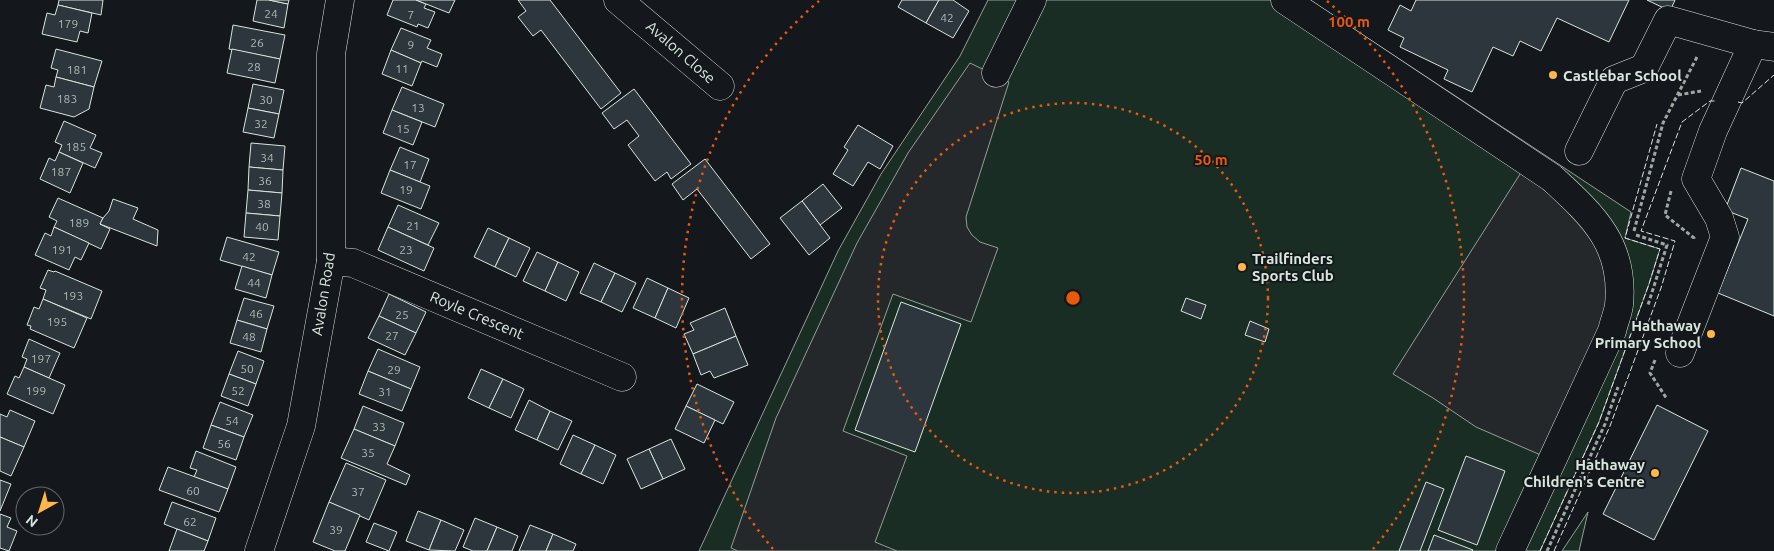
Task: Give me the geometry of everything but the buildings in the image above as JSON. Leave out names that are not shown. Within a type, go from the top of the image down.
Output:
[{"type":"street","name":"Avalon Road","points":[[267,548],[301,426],[331,261],[331,54],[340,0]]},
{"type":"street","name":"Avalon Close","points":[[618,0],[720,86]]},
{"type":"street","points":[[996,73],[1032,0]]},
{"type":"street","points":[[1285,0],[1552,178],[1587,210],[1608,238],[1619,270],[1620,284],[1619,306],[1612,331],[1510,551]]},
{"type":"street","points":[[1579,152],[1614,80],[1644,68],[1668,20],[1763,45],[1713,131],[1696,179],[1719,218],[1725,237],[1668,354]]},
{"type":"street","name":"Royle Crescent","points":[[331,261],[353,263],[622,377]]},
{"type":"path","points":[[1696,99],[1698,92]]},
{"type":"path","points":[[1672,189],[1665,215],[1694,238],[1691,247]]},
{"type":"path","points":[[1667,399],[1650,373],[1668,354]]},
{"type":"green space","name":"Trailfinders Sports Club","points":[[988,0],[1310,0],[1631,212],[1625,238],[1660,249],[1599,422],[1540,551],[699,551],[838,251],[881,174],[960,56]]},
{"type":"green space","points":[[1588,512],[1579,551],[1562,551]]},
{"type":"shaded area","points":[[970,63],[1009,82],[966,217],[967,227],[972,235],[980,242],[998,248],[971,322],[893,294],[843,431],[907,456],[875,542],[897,551],[738,551],[731,548],[776,418],[857,243],[908,153]]},
{"type":"shaded area","points":[[1522,171],[1531,176],[1569,210],[1591,239],[1599,253],[1605,270],[1608,289],[1601,327],[1543,456],[1476,427],[1393,374]]},
{"type":"fence","points":[[1738,102],[1742,103],[1774,75]]},
{"type":"fence","points":[[1554,551],[1610,426],[1661,288],[1675,241],[1641,231],[1682,122],[1710,101],[1715,101]]},
{"type":"fence","points":[[1540,551],[1599,422],[1660,249],[1625,238],[1657,124]]},
{"type":"place","name":"Castlebar School","points":[[1553,75]]},
{"type":"place","name":"Trailfinders Sports Club","points":[[1242,267]]},
{"type":"place","name":"Hathaway Primary School","points":[[1711,334]]},
{"type":"place","name":"Hathaway Children's Centre","points":[[1655,473]]}]
